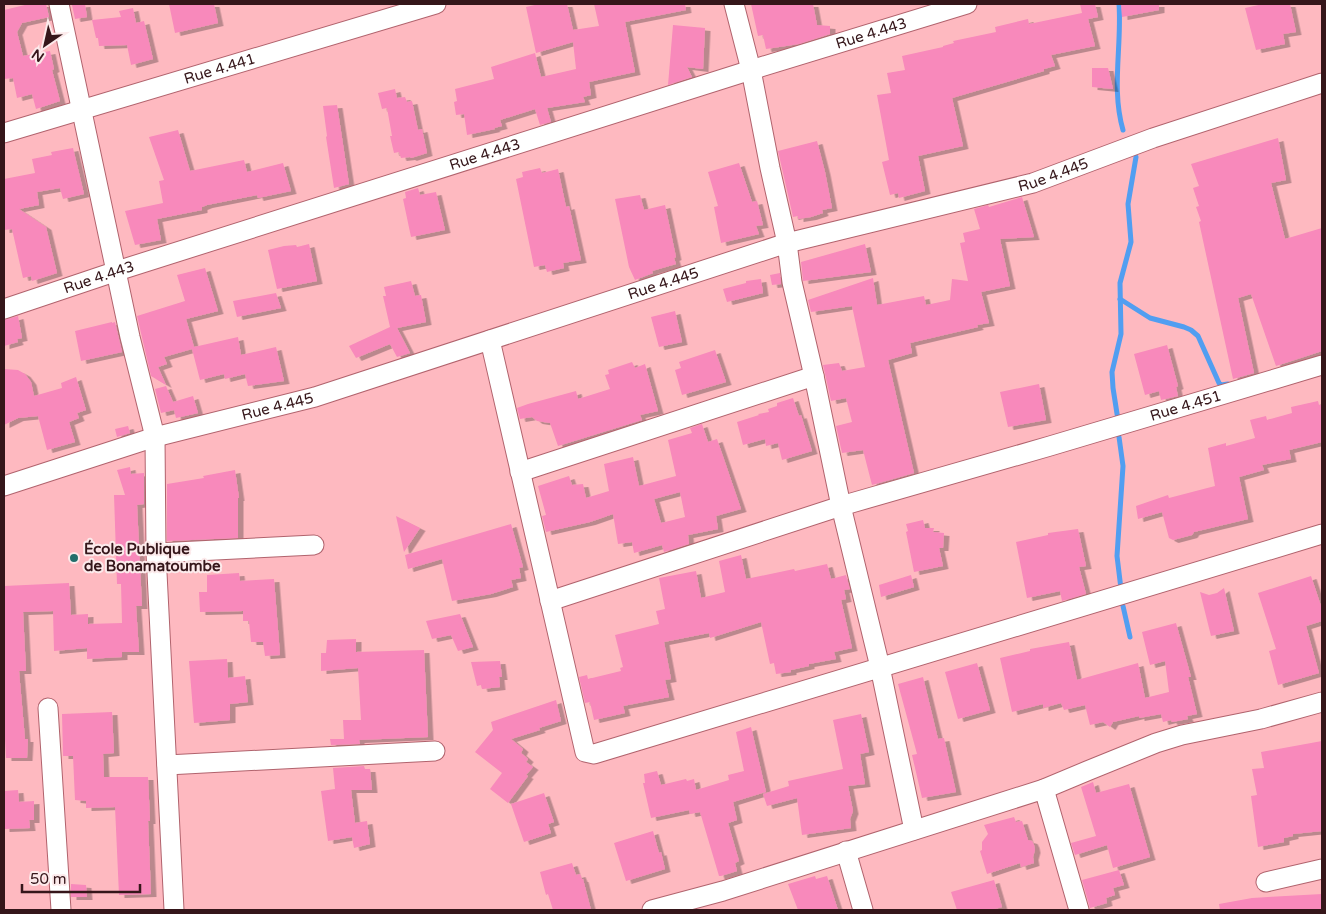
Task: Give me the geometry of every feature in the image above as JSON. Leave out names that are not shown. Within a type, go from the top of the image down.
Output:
[{"type":"street","points":[[59,4],[130,337],[155,437],[156,553],[174,910]]},
{"type":"street","points":[[734,4],[751,70],[787,243],[792,282],[841,506],[880,667],[914,830]]},
{"type":"street","name":"Rue 4.443","points":[[4,309],[117,271],[751,70],[967,4]]},
{"type":"street","name":"Rue 4.441","points":[[4,132],[429,5]]},
{"type":"street","name":"Rue 4.445","points":[[4,486],[155,437],[315,396],[787,243],[1033,183],[1153,138],[1322,83]]},
{"type":"street","points":[[490,340],[585,752],[594,754],[1322,534]]},
{"type":"street","name":"Rue 4.451","points":[[550,601],[841,506],[1322,365]]},
{"type":"street","points":[[520,472],[814,376]]},
{"type":"street","points":[[156,553],[314,545]]},
{"type":"street","points":[[652,910],[723,891],[1044,789],[1156,743],[1182,735],[1262,719],[1322,702]]},
{"type":"street","points":[[48,708],[61,910]]},
{"type":"street","points":[[167,765],[435,751]]},
{"type":"street","points":[[1044,789],[1079,910]]},
{"type":"street","points":[[846,852],[863,910]]},
{"type":"street","points":[[1266,882],[1322,869]]},
{"type":"building","points":[[29,4],[46,4],[49,17],[22,23],[17,32],[23,56],[50,51],[54,69],[52,70],[60,101],[36,109],[32,94],[17,98],[13,78],[4,79],[4,10]]},
{"type":"building","points":[[85,4],[87,17],[75,19],[72,5]]},
{"type":"building","points":[[169,4],[214,4],[218,23],[175,33]]},
{"type":"building","points":[[539,4],[567,4],[573,30],[599,26],[594,4],[685,4],[686,10],[625,22],[635,72],[589,82],[591,95],[583,97],[585,102],[547,108],[551,122],[540,125],[535,109],[500,120],[502,126],[495,129],[467,135],[464,114],[456,115],[454,102],[457,101],[455,89],[494,79],[491,67],[535,53],[541,77],[576,69],[573,42],[536,53],[526,7]]},
{"type":"building","points":[[751,4],[813,4],[817,25],[830,26],[830,34],[799,44],[766,49],[763,35],[758,36]]},
{"type":"building","points":[[1080,4],[1095,4],[1098,17],[1088,19],[1095,46],[1051,55],[1055,66],[1044,69],[1044,71],[952,98],[963,146],[918,156],[925,191],[899,198],[898,193],[890,195],[882,162],[889,160],[877,95],[891,93],[887,73],[905,70],[902,56],[943,47],[954,43],[953,41],[996,32],[995,27],[1028,19],[1029,24],[1082,13]]},
{"type":"building","points":[[1121,4],[1159,4],[1159,10],[1122,17]]},
{"type":"building","points":[[1263,4],[1290,4],[1296,32],[1283,34],[1285,44],[1256,50],[1245,8]]},
{"type":"building","points":[[133,8],[136,23],[144,21],[153,59],[131,65],[127,45],[99,46],[92,20],[121,17],[119,11]]},
{"type":"building","points":[[673,25],[705,28],[703,69],[687,67],[692,77],[668,85]]},
{"type":"building","points":[[1092,68],[1108,68],[1113,89],[1092,87]]},
{"type":"building","points":[[395,89],[397,98],[405,97],[407,102],[412,101],[418,130],[422,129],[427,153],[411,158],[401,158],[399,152],[394,153],[387,108],[382,109],[378,93]]},
{"type":"building","points":[[337,105],[349,184],[334,188],[323,106]]},
{"type":"building","points":[[178,130],[190,171],[244,160],[247,172],[283,163],[291,191],[258,198],[257,195],[207,205],[202,207],[202,210],[157,219],[161,240],[135,245],[125,211],[163,203],[159,181],[164,180],[149,137]]},
{"type":"building","points":[[1278,138],[1286,180],[1271,183],[1285,239],[1322,228],[1322,351],[1276,366],[1251,294],[1238,298],[1254,373],[1233,379],[1199,222],[1201,221],[1196,207],[1199,206],[1193,188],[1199,186],[1191,164]]},
{"type":"building","points":[[817,141],[832,208],[822,210],[823,213],[811,217],[798,219],[798,216],[793,217],[778,151]]},
{"type":"building","points":[[73,148],[84,194],[63,199],[60,188],[37,192],[39,205],[19,209],[46,227],[57,273],[32,281],[31,276],[23,278],[12,229],[4,230],[4,179],[35,173],[32,159],[52,155],[51,152]]},
{"type":"building","points":[[739,163],[752,202],[757,201],[763,225],[756,226],[759,234],[721,243],[714,207],[718,206],[708,172]]},
{"type":"building","points":[[540,168],[542,173],[558,169],[566,207],[569,206],[581,260],[563,263],[564,268],[547,272],[545,265],[534,267],[516,179],[523,177],[522,172]]},
{"type":"building","points":[[418,188],[420,195],[436,192],[445,230],[411,237],[403,199],[406,198],[405,192]]},
{"type":"building","points":[[640,195],[644,210],[665,205],[676,264],[652,271],[653,273],[635,280],[629,267],[615,199]]},
{"type":"building","points":[[1022,197],[1034,237],[1000,239],[1010,286],[981,292],[989,323],[910,343],[912,353],[888,360],[914,473],[872,485],[863,450],[842,453],[836,426],[852,422],[846,398],[831,401],[823,365],[839,363],[842,371],[865,367],[852,306],[811,312],[808,300],[873,278],[877,305],[924,296],[926,305],[950,300],[952,279],[968,281],[960,243],[965,242],[963,233],[980,229],[974,209],[988,205],[989,207]]},
{"type":"building","points":[[309,244],[317,281],[277,289],[268,250],[284,246],[296,245],[297,247]]},
{"type":"building","points":[[865,244],[871,272],[803,281],[801,262]]},
{"type":"building","points":[[205,268],[218,311],[186,319],[194,347],[238,337],[241,355],[276,347],[284,381],[248,386],[245,374],[225,379],[224,374],[200,380],[192,349],[164,357],[167,364],[158,367],[166,385],[151,376],[137,316],[185,301],[177,275]]},
{"type":"building","points":[[780,273],[781,284],[772,285],[770,275]]},
{"type":"building","points":[[761,279],[763,293],[727,302],[723,289],[746,283],[746,281]]},
{"type":"building","points":[[411,281],[415,296],[421,295],[426,322],[397,328],[410,353],[397,357],[390,344],[356,358],[349,346],[390,327],[383,296],[386,296],[384,287]]},
{"type":"building","points":[[276,293],[281,308],[237,317],[233,301]]},
{"type":"building","points":[[675,311],[682,342],[659,347],[651,317]]},
{"type":"building","points":[[18,316],[22,338],[17,339],[18,342],[4,346],[4,320]]},
{"type":"building","points":[[115,322],[122,352],[81,361],[75,331]]},
{"type":"building","points":[[1167,345],[1178,386],[1176,387],[1178,396],[1161,400],[1159,391],[1145,395],[1134,354]]},
{"type":"building","points":[[715,350],[726,382],[682,395],[675,370],[681,368],[679,362]]},
{"type":"building","points":[[632,362],[635,368],[645,364],[658,411],[640,415],[642,420],[558,446],[550,423],[537,421],[532,417],[520,419],[517,408],[528,404],[576,391],[578,399],[610,389],[605,375],[609,374],[608,370]]},
{"type":"building","points":[[4,369],[18,370],[25,374],[31,382],[34,396],[62,388],[61,383],[76,377],[86,410],[77,413],[79,418],[69,422],[75,442],[47,450],[38,416],[18,418],[4,425]]},
{"type":"building","points":[[1039,384],[1046,420],[1008,427],[1000,392]]},
{"type":"building","points":[[166,386],[173,402],[193,396],[198,413],[176,418],[174,410],[161,413],[155,389]]},
{"type":"building","points":[[793,398],[799,416],[801,415],[812,451],[782,460],[778,443],[766,446],[765,439],[743,445],[737,422],[769,412],[768,409],[777,406],[777,403]]},
{"type":"building","points":[[1318,401],[1319,405],[1322,405],[1322,442],[1289,450],[1291,459],[1262,465],[1264,470],[1239,477],[1248,519],[1194,532],[1192,535],[1173,540],[1169,538],[1162,512],[1138,519],[1136,506],[1168,495],[1169,498],[1215,486],[1208,448],[1226,443],[1226,446],[1255,438],[1250,420],[1266,416],[1267,420],[1292,413],[1291,407]]},
{"type":"building","points":[[702,424],[708,442],[717,439],[741,509],[716,516],[718,529],[688,535],[689,544],[664,552],[662,545],[634,553],[632,542],[618,544],[613,514],[590,522],[546,532],[542,516],[546,515],[538,486],[569,476],[572,485],[583,484],[586,498],[609,491],[604,464],[633,457],[639,486],[676,476],[668,440],[692,433],[690,428]],"holes":[[[680,492],[685,517],[661,523],[654,499]]]},
{"type":"building","points":[[128,426],[130,433],[117,437],[115,429]]},
{"type":"building","points":[[130,467],[131,474],[144,473],[144,504],[137,505],[142,606],[136,606],[139,652],[122,652],[122,657],[87,659],[87,648],[54,651],[53,611],[23,612],[26,671],[19,671],[25,739],[28,739],[27,758],[6,758],[4,721],[4,586],[69,583],[71,615],[88,614],[88,624],[122,623],[121,584],[117,584],[114,495],[125,495],[117,470]]},
{"type":"building","points":[[235,470],[239,498],[238,538],[167,541],[167,484],[204,478],[203,476]]},
{"type":"building","points":[[396,516],[420,528],[404,552]]},
{"type":"building","points":[[923,520],[925,528],[934,528],[933,532],[944,533],[943,548],[939,548],[943,566],[914,572],[906,524]]},
{"type":"building","points":[[511,524],[523,567],[519,568],[521,578],[511,580],[513,587],[491,594],[452,601],[442,559],[408,569],[405,555]]},
{"type":"building","points":[[1078,529],[1086,566],[1079,567],[1086,594],[1062,601],[1060,591],[1027,598],[1016,542],[1048,535],[1048,533]]},
{"type":"building","points":[[741,555],[746,579],[827,564],[831,579],[846,575],[850,589],[844,590],[846,599],[841,600],[852,648],[834,652],[836,659],[809,664],[809,666],[791,670],[791,672],[776,674],[774,663],[770,664],[761,622],[710,638],[709,633],[664,642],[671,679],[665,680],[669,697],[623,706],[625,713],[594,720],[590,702],[585,703],[579,677],[587,675],[588,679],[621,671],[620,668],[623,667],[615,635],[659,624],[656,611],[665,609],[659,578],[696,571],[701,598],[725,592],[719,561]]},
{"type":"building","points":[[239,573],[240,581],[274,579],[280,655],[265,656],[263,642],[251,642],[249,621],[243,621],[243,611],[200,612],[199,592],[207,592],[207,575]]},
{"type":"building","points":[[911,575],[914,587],[881,597],[879,585]]},
{"type":"building","points":[[1311,576],[1322,609],[1322,621],[1306,626],[1319,673],[1278,685],[1269,651],[1276,649],[1258,593]]},
{"type":"building","points":[[1224,588],[1234,631],[1211,636],[1200,592],[1209,595],[1217,593]]},
{"type":"building","points":[[460,614],[473,647],[458,651],[451,635],[432,639],[426,621]]},
{"type":"building","points":[[1176,623],[1191,677],[1188,677],[1197,714],[1187,716],[1188,719],[1163,722],[1161,714],[1139,718],[1139,716],[1113,722],[1110,727],[1103,722],[1090,725],[1085,705],[1064,710],[1061,703],[1043,708],[1043,704],[1012,712],[1000,658],[1030,651],[1030,649],[1069,642],[1077,680],[1138,663],[1145,698],[1169,692],[1165,661],[1150,665],[1142,632]]},
{"type":"building","points":[[356,639],[356,652],[424,650],[428,737],[359,740],[360,744],[331,745],[330,739],[344,739],[343,720],[361,720],[358,668],[321,671],[321,653],[326,653],[327,640]]},
{"type":"building","points":[[227,659],[228,678],[245,676],[248,702],[230,704],[230,720],[194,723],[189,661]]},
{"type":"building","points":[[500,661],[502,677],[499,677],[500,687],[482,689],[481,685],[477,686],[471,662]]},
{"type":"building","points":[[977,663],[990,710],[958,719],[945,672]]},
{"type":"building","points":[[923,677],[938,739],[944,738],[956,792],[922,798],[912,755],[917,754],[898,684]]},
{"type":"building","points":[[556,700],[561,721],[511,739],[523,749],[521,753],[528,759],[526,762],[533,767],[508,803],[490,789],[502,773],[475,752],[493,730],[491,722]]},
{"type":"building","points":[[112,712],[114,753],[103,754],[104,777],[148,777],[151,894],[119,895],[115,807],[86,808],[86,801],[75,800],[73,756],[63,756],[62,714]]},
{"type":"building","points":[[861,714],[869,752],[860,754],[865,784],[848,786],[853,811],[850,819],[851,828],[802,835],[797,798],[767,806],[763,794],[789,786],[788,781],[843,769],[833,720]]},
{"type":"building","points":[[751,727],[766,792],[733,802],[737,820],[728,823],[739,861],[735,863],[737,871],[719,876],[700,812],[690,814],[689,810],[651,818],[643,783],[645,783],[644,774],[657,771],[661,785],[694,779],[696,790],[729,780],[728,775],[744,771],[736,732]]},
{"type":"building","points":[[1322,741],[1322,831],[1293,834],[1293,836],[1284,838],[1284,842],[1258,847],[1251,796],[1257,795],[1252,769],[1264,768],[1261,752]]},
{"type":"building","points":[[364,766],[365,769],[370,769],[372,790],[351,790],[355,823],[367,821],[370,844],[354,848],[352,837],[328,841],[321,791],[335,789],[333,768]]},
{"type":"building","points":[[1093,782],[1096,793],[1129,784],[1150,857],[1113,868],[1107,845],[1075,855],[1071,843],[1096,836],[1081,787]]},
{"type":"building","points":[[18,790],[19,802],[34,801],[34,820],[29,820],[30,828],[4,829],[4,791]]},
{"type":"building","points":[[544,793],[554,822],[548,824],[551,833],[524,842],[511,804]]},
{"type":"building","points":[[1014,817],[1016,822],[1022,821],[1028,840],[1032,841],[1034,845],[1034,863],[1021,867],[1020,863],[987,874],[980,851],[982,850],[982,842],[988,834],[984,825]]},
{"type":"building","points":[[653,831],[665,869],[626,881],[614,843]]},
{"type":"building","points":[[572,863],[576,875],[580,874],[583,879],[591,910],[553,910],[548,894],[546,895],[540,872]]},
{"type":"building","points":[[1119,870],[1124,885],[1113,888],[1115,895],[1106,898],[1107,903],[1090,908],[1082,880]]},
{"type":"building","points":[[815,876],[816,879],[827,876],[838,910],[798,910],[788,884]]},
{"type":"building","points":[[994,880],[1002,907],[991,910],[957,910],[951,892]]},
{"type":"building","points":[[71,884],[86,885],[87,897],[71,897]]},
{"type":"building","points":[[1322,894],[1322,910],[1220,910],[1219,904],[1252,898]]},
{"type":"waterway","points":[[1119,4],[1117,83],[1123,130]]},
{"type":"waterway","points":[[1118,420],[1112,372],[1121,334],[1120,283],[1131,242],[1128,204],[1136,157]]},
{"type":"waterway","points":[[1120,299],[1150,318],[1191,330],[1198,336],[1219,383],[1221,385],[1228,384]]},
{"type":"waterway","points":[[1119,437],[1123,466],[1117,556],[1121,589]]},
{"type":"waterway","points":[[1123,606],[1130,637]]},
{"type":"place","name":"École Publique de Bonamatoumbe","points":[[74,558]]}]
